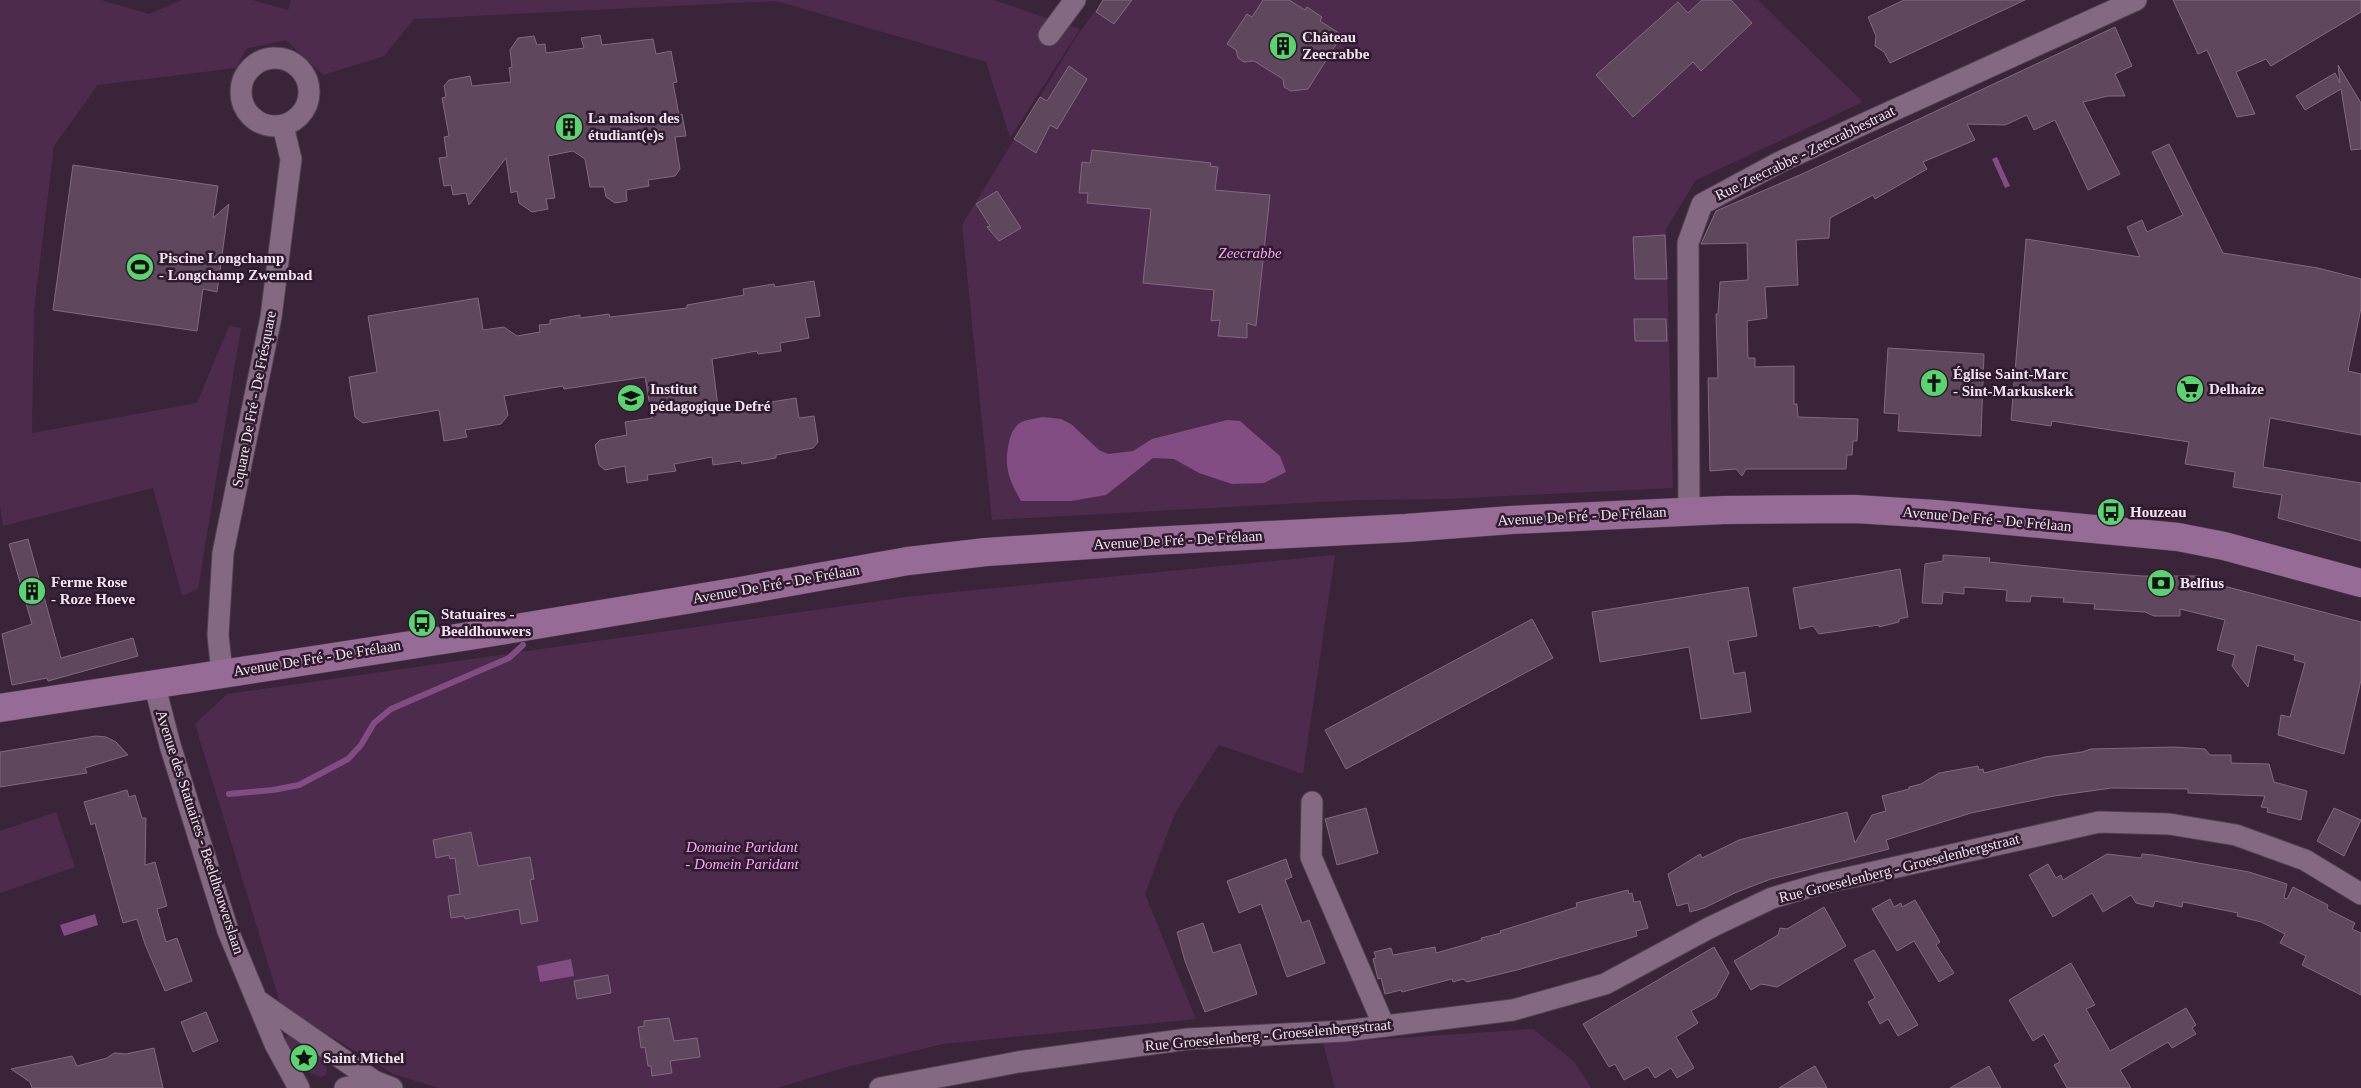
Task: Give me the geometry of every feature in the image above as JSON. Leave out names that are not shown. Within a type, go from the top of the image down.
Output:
[{"type":"main road","name":"Avenue De Fré - De Frélaan","points":[[0,708],[473,635],[740,591],[908,560],[986,552],[1151,541],[1340,532],[1689,510],[1855,509],[2111,529],[2206,542],[2361,583]]},
{"type":"street","points":[[1049,35],[1075,0]]},
{"type":"street","name":"Rue Zeecrabbe - Zeecrabbestraat","points":[[1689,510],[1688,243],[1702,204],[1780,162],[2136,0]]},
{"type":"street","name":"Square De Fré - De Frésquare","points":[[222,673],[218,634],[223,552],[271,317],[291,159],[283,126]]},
{"type":"street","name":"Avenue des Statuaires - Beeldhouwerslaan","points":[[154,683],[170,745],[228,931],[275,1044],[299,1088]]},
{"type":"street","points":[[1312,802],[1310,857],[1384,1026]]},
{"type":"street","name":"Rue Groeselenberg - Groeselenbergstraat","points":[[880,1088],[1018,1062],[1188,1039],[1345,1031],[1513,1010],[1605,984],[1709,928],[1772,898],[1820,884],[2099,822],[2168,824],[2236,835],[2305,860],[2361,894]]},
{"type":"street","points":[[257,1000],[383,1085]]},
{"type":"street","points":[[345,1088],[383,1085]]},
{"type":"green space","points":[[0,0],[101,0],[149,14],[182,0],[252,0],[288,10],[291,0],[994,0],[1080,29],[1010,138],[986,62],[776,1],[414,19],[384,56],[323,75],[286,40],[246,49],[236,68],[98,85],[54,146],[34,310],[32,433],[197,403],[229,326],[241,328],[198,589],[182,596],[153,488],[3,526],[0,505]]},
{"type":"green space","name":"Zeecrabbe","points":[[1103,0],[1758,0],[1863,102],[1696,180],[1666,229],[1673,488],[1446,499],[1358,500],[992,520],[962,225],[1077,36]]},
{"type":"green space","name":"Domaine Paridant - Domein Paridant","points":[[1335,555],[1303,774],[1219,745],[1175,813],[1145,894],[1196,1019],[943,1044],[843,1068],[777,1088],[439,1088],[393,1074],[281,1006],[195,724],[227,694],[913,596]]},
{"type":"green space","points":[[56,812],[75,867],[0,893],[0,831]]},
{"type":"green space","points":[[1533,1029],[1574,1061],[1591,1088],[1335,1088],[1323,1043]]},
{"type":"green space","points":[[288,1035],[294,1035],[317,1052],[325,1063],[326,1075],[321,1077],[298,1068],[283,1041]]},
{"type":"shaded area","points":[[1997,157],[2010,186],[2005,188],[1992,159]]},
{"type":"shaded area","points":[[1043,417],[1061,419],[1071,424],[1099,450],[1108,454],[1133,451],[1152,439],[1227,420],[1240,421],[1280,456],[1286,472],[1264,483],[1232,484],[1199,473],[1174,459],[1153,458],[1106,495],[1071,501],[1021,501],[1008,471],[1007,456],[1010,438],[1015,428],[1021,422]]},
{"type":"shaded area","points":[[95,914],[98,925],[64,936],[60,925]]},
{"type":"shaded area","points":[[571,959],[574,976],[540,982],[537,966]]},
{"type":"building","points":[[1103,0],[1132,0],[1114,24],[1096,12]]},
{"type":"building","name":"Château Zeecrabbe","points":[[1263,0],[1289,0],[1305,10],[1307,7],[1322,17],[1320,21],[1342,35],[1308,89],[1291,91],[1284,87],[1283,79],[1254,61],[1244,62],[1238,58],[1236,50],[1227,44],[1247,14],[1252,17]]},
{"type":"building","points":[[1702,0],[1731,0],[1752,23],[1701,71],[1693,62],[1633,117],[1596,75],[1678,2],[1688,13]]},
{"type":"building","points":[[1904,0],[2025,0],[1890,63],[1884,52],[1875,46],[1876,36],[1868,17]]},
{"type":"building","points":[[2173,0],[2361,0],[2361,12],[2271,66],[2266,59],[2236,72],[2255,114],[2237,117],[2207,50],[2198,54]]},
{"type":"building","points":[[2115,27],[2132,66],[2115,74],[2125,96],[2108,96],[2083,102],[2120,174],[2088,190],[2055,120],[2034,130],[2027,115],[2005,125],[1967,124],[1975,140],[1923,162],[1927,169],[1875,199],[1873,195],[1830,218],[1829,238],[1796,240],[1798,285],[1765,287],[1767,318],[1747,321],[1748,358],[1755,358],[1755,367],[1794,366],[1794,404],[1797,404],[1798,417],[1858,419],[1857,441],[1853,441],[1852,455],[1847,455],[1846,469],[1746,469],[1742,476],[1736,469],[1710,471],[1708,378],[1718,378],[1716,314],[1718,314],[1720,282],[1748,280],[1747,243],[1701,244],[1716,211],[1802,174]]},
{"type":"building","name":"La maison des étudiant(e)s","points":[[600,35],[602,45],[653,39],[656,54],[671,51],[677,82],[673,83],[679,115],[682,114],[686,136],[675,137],[680,169],[675,176],[648,180],[649,186],[626,190],[627,201],[615,203],[606,197],[604,187],[590,187],[585,159],[573,151],[548,156],[555,198],[546,199],[548,209],[532,212],[519,203],[517,191],[511,193],[506,158],[469,205],[466,193],[453,195],[451,185],[444,186],[439,158],[447,157],[444,137],[449,136],[442,98],[446,97],[444,86],[449,80],[470,76],[472,86],[511,82],[509,68],[512,67],[510,50],[518,38],[534,36],[537,45],[545,44],[546,53],[584,48],[581,38]]},
{"type":"building","points":[[2338,65],[2361,103],[2361,149],[2351,150],[2341,89],[2305,110],[2296,96],[2335,73],[2340,83]]},
{"type":"building","points":[[1069,66],[1087,79],[1057,129],[1050,125],[1036,153],[1014,139],[1040,97],[1047,101]]},
{"type":"building","points":[[2169,144],[2223,253],[2318,268],[2361,279],[2361,308],[2348,371],[2361,374],[2361,435],[2270,418],[2263,467],[2361,483],[2361,541],[2278,518],[2282,495],[2233,487],[2235,472],[2185,464],[2189,442],[2052,421],[2051,426],[2011,420],[2026,239],[2140,257],[2127,227],[2142,220],[2147,232],[2183,215],[2152,152]]},
{"type":"building","points":[[1092,150],[1211,163],[1210,166],[1218,167],[1215,190],[1270,195],[1256,326],[1247,323],[1247,338],[1218,336],[1220,320],[1211,321],[1214,290],[1143,283],[1151,209],[1087,203],[1088,193],[1079,193],[1082,162],[1090,163]]},
{"type":"building","name":"Piscine Longchamp - Longchamp Zwembad","points":[[73,165],[218,186],[213,218],[229,204],[217,292],[203,289],[197,331],[53,310]]},
{"type":"building","points":[[997,191],[1021,228],[999,241],[987,227],[990,226],[976,204]]},
{"type":"building","points":[[1665,235],[1667,279],[1635,279],[1633,237]]},
{"type":"building","points":[[814,281],[820,316],[805,318],[809,338],[780,343],[781,351],[758,354],[757,351],[712,359],[718,407],[746,403],[746,406],[796,398],[799,418],[814,416],[818,442],[813,448],[776,455],[776,458],[742,464],[741,461],[713,465],[712,457],[674,464],[676,471],[647,475],[648,480],[627,483],[625,466],[605,470],[599,465],[595,445],[600,440],[627,435],[625,422],[652,418],[645,377],[564,389],[563,386],[504,396],[508,415],[501,424],[465,430],[467,437],[444,441],[439,410],[363,423],[355,417],[349,377],[377,372],[368,316],[478,298],[483,330],[504,327],[517,336],[540,332],[539,325],[550,324],[550,320],[580,315],[580,318],[609,314],[610,317],[687,308],[687,305],[744,295],[743,289],[774,284],[775,287]]},
{"type":"building","points":[[1634,319],[1666,319],[1667,341],[1635,341]]},
{"type":"building","name":"Église Saint-Marc - Sint-Markuskerk","points":[[1888,348],[1984,354],[1981,436],[1898,431],[1899,414],[1884,413]]},
{"type":"building","name":"Ferme Rose - Roze Hoeve","points":[[28,539],[61,658],[133,638],[138,656],[48,681],[47,678],[12,685],[2,634],[32,624],[9,544]]},
{"type":"building","points":[[1943,555],[1990,558],[1989,562],[2078,571],[2142,576],[2201,576],[2201,580],[2361,622],[2361,680],[2344,754],[2278,735],[2281,715],[2290,717],[2305,663],[2294,660],[2295,655],[2257,645],[2248,687],[2232,666],[2235,655],[2217,650],[2225,620],[2180,609],[2180,616],[2154,616],[2145,612],[2094,609],[2095,604],[2063,602],[2064,598],[2031,596],[2030,602],[2006,601],[2007,590],[1964,587],[1964,594],[1943,592],[1942,604],[1922,603],[1925,564],[1943,561]]},
{"type":"building","points":[[1900,569],[1908,617],[1899,619],[1899,622],[1879,627],[1879,625],[1819,634],[1813,626],[1800,629],[1793,588]]},
{"type":"building","points":[[1748,587],[1757,636],[1728,641],[1734,674],[1745,672],[1751,712],[1701,719],[1689,647],[1600,662],[1592,612]]},
{"type":"building","points":[[1532,619],[1553,658],[1346,769],[1325,730]]},
{"type":"building","points":[[96,736],[106,737],[116,742],[128,755],[85,768],[87,773],[0,787],[0,752]]},
{"type":"building","points":[[2174,747],[2205,749],[2210,755],[2231,755],[2231,763],[2269,764],[2274,782],[2307,791],[2301,820],[2267,812],[2268,808],[2261,807],[2265,796],[2188,793],[2188,789],[2112,788],[2054,796],[1971,813],[1886,840],[1889,849],[1771,879],[1737,892],[1704,908],[1690,912],[1688,903],[1677,906],[1668,874],[1700,854],[1702,858],[1739,840],[1847,812],[1855,843],[1872,815],[1886,811],[1882,796],[1909,789],[1909,787],[1921,784],[1939,773],[1978,766],[1979,770],[1983,769],[1984,773],[2045,757],[2091,749]]},
{"type":"building","points":[[127,790],[129,797],[135,795],[142,818],[146,818],[145,865],[155,862],[167,906],[157,909],[166,942],[177,938],[192,981],[165,991],[145,944],[137,919],[123,923],[95,823],[91,825],[84,802]]},
{"type":"building","points":[[1366,808],[1378,853],[1337,865],[1325,819]]},
{"type":"building","points":[[2334,808],[2361,820],[2344,856],[2317,841]]},
{"type":"building","points":[[471,832],[478,866],[530,857],[534,879],[530,880],[538,921],[521,924],[519,909],[465,919],[464,916],[451,918],[448,896],[460,894],[455,858],[450,859],[449,855],[436,858],[433,840]]},
{"type":"building","points":[[2107,854],[2141,858],[2142,854],[2153,855],[2249,872],[2287,884],[2284,898],[2287,899],[2293,887],[2328,905],[2327,909],[2355,923],[2352,929],[2361,933],[2361,995],[2302,965],[2306,956],[2280,943],[2285,934],[2261,922],[2237,916],[2238,913],[2183,902],[2182,907],[2155,901],[2153,907],[2136,903],[2131,895],[2103,912],[2092,893],[2053,917],[2029,875],[2048,864],[2056,878],[2061,875],[2063,880]]},
{"type":"building","points":[[1286,859],[1292,877],[1285,880],[1302,923],[1309,920],[1325,963],[1287,977],[1261,904],[1239,913],[1227,881]]},
{"type":"building","points":[[1628,890],[1629,894],[1632,893],[1634,902],[1640,901],[1648,928],[1636,931],[1637,936],[1467,982],[1463,979],[1453,982],[1452,979],[1402,992],[1401,990],[1385,994],[1381,978],[1378,979],[1373,959],[1376,958],[1374,952],[1391,948],[1393,955],[1435,947],[1436,953],[1482,940],[1481,938],[1501,933],[1500,931],[1577,907],[1576,903]]},
{"type":"building","points":[[1890,899],[1894,907],[1901,903],[1902,907],[1915,900],[1940,942],[1936,945],[1954,973],[1939,982],[1914,941],[1897,951],[1872,909]]},
{"type":"building","points":[[1824,907],[1846,946],[1777,987],[1761,984],[1751,990],[1734,961],[1778,935],[1780,928],[1787,929]]},
{"type":"building","points":[[1203,923],[1213,953],[1240,944],[1257,994],[1205,1012],[1185,961],[1177,932]]},
{"type":"building","points":[[1714,947],[1729,973],[1716,997],[1691,1011],[1698,1023],[1676,1037],[1694,1068],[1677,1078],[1671,1068],[1655,1078],[1648,1067],[1624,1080],[1615,1064],[1609,1067],[1583,1024]]},
{"type":"building","points":[[1874,950],[1918,1025],[1898,1036],[1888,1019],[1880,1024],[1868,1002],[1875,998],[1854,960]]},
{"type":"building","points":[[2071,963],[2095,1005],[2086,1009],[2110,1051],[2186,1008],[2196,1025],[2192,1028],[2196,1034],[2172,1048],[2168,1042],[2120,1070],[2131,1088],[2067,1088],[2054,1065],[2060,1062],[2044,1034],[2033,1041],[2009,1000]]},
{"type":"building","points":[[608,975],[611,993],[577,999],[574,981]]},
{"type":"building","points":[[206,1012],[218,1041],[193,1052],[181,1022]]},
{"type":"building","points":[[669,1018],[674,1041],[697,1038],[700,1057],[670,1061],[672,1073],[652,1076],[651,1066],[648,1066],[645,1047],[641,1048],[638,1027],[644,1026],[644,1021]]},
{"type":"building","points":[[154,1048],[163,1088],[32,1088],[30,1082],[11,1069],[72,1056],[77,1066],[107,1058],[114,1053],[126,1054]]},
{"type":"building","points":[[1815,1066],[1827,1088],[1779,1088],[1808,1070]]},
{"type":"building","points":[[1989,1066],[2001,1088],[1950,1088]]},
{"type":"waterway","points":[[229,794],[273,790],[299,785],[348,759],[361,745],[374,723],[391,709],[509,658],[523,645]]},
{"type":"place","name":"Château Zeecrabbe","points":[[1283,46]]},
{"type":"place","name":"La maison des étudiant(e)s","points":[[569,127]]},
{"type":"place","name":"Piscine Longchamp - Longchamp Zwembad","points":[[140,267]]},
{"type":"place","name":"Église Saint-Marc - Sint-Markuskerk","points":[[1934,383]]},
{"type":"place","name":"Delhaize","points":[[2190,389]]},
{"type":"place","name":"Institut pédagogique Defré","points":[[631,398]]},
{"type":"place","name":"Houzeau","points":[[2111,512]]},
{"type":"place","name":"Belfius","points":[[2161,583]]},
{"type":"place","name":"Ferme Rose - Roze Hoeve","points":[[32,591]]},
{"type":"place","name":"Statuaires - Beeldhouwers","points":[[422,623]]},
{"type":"place","name":"Saint Michel","points":[[304,1058]]}]
